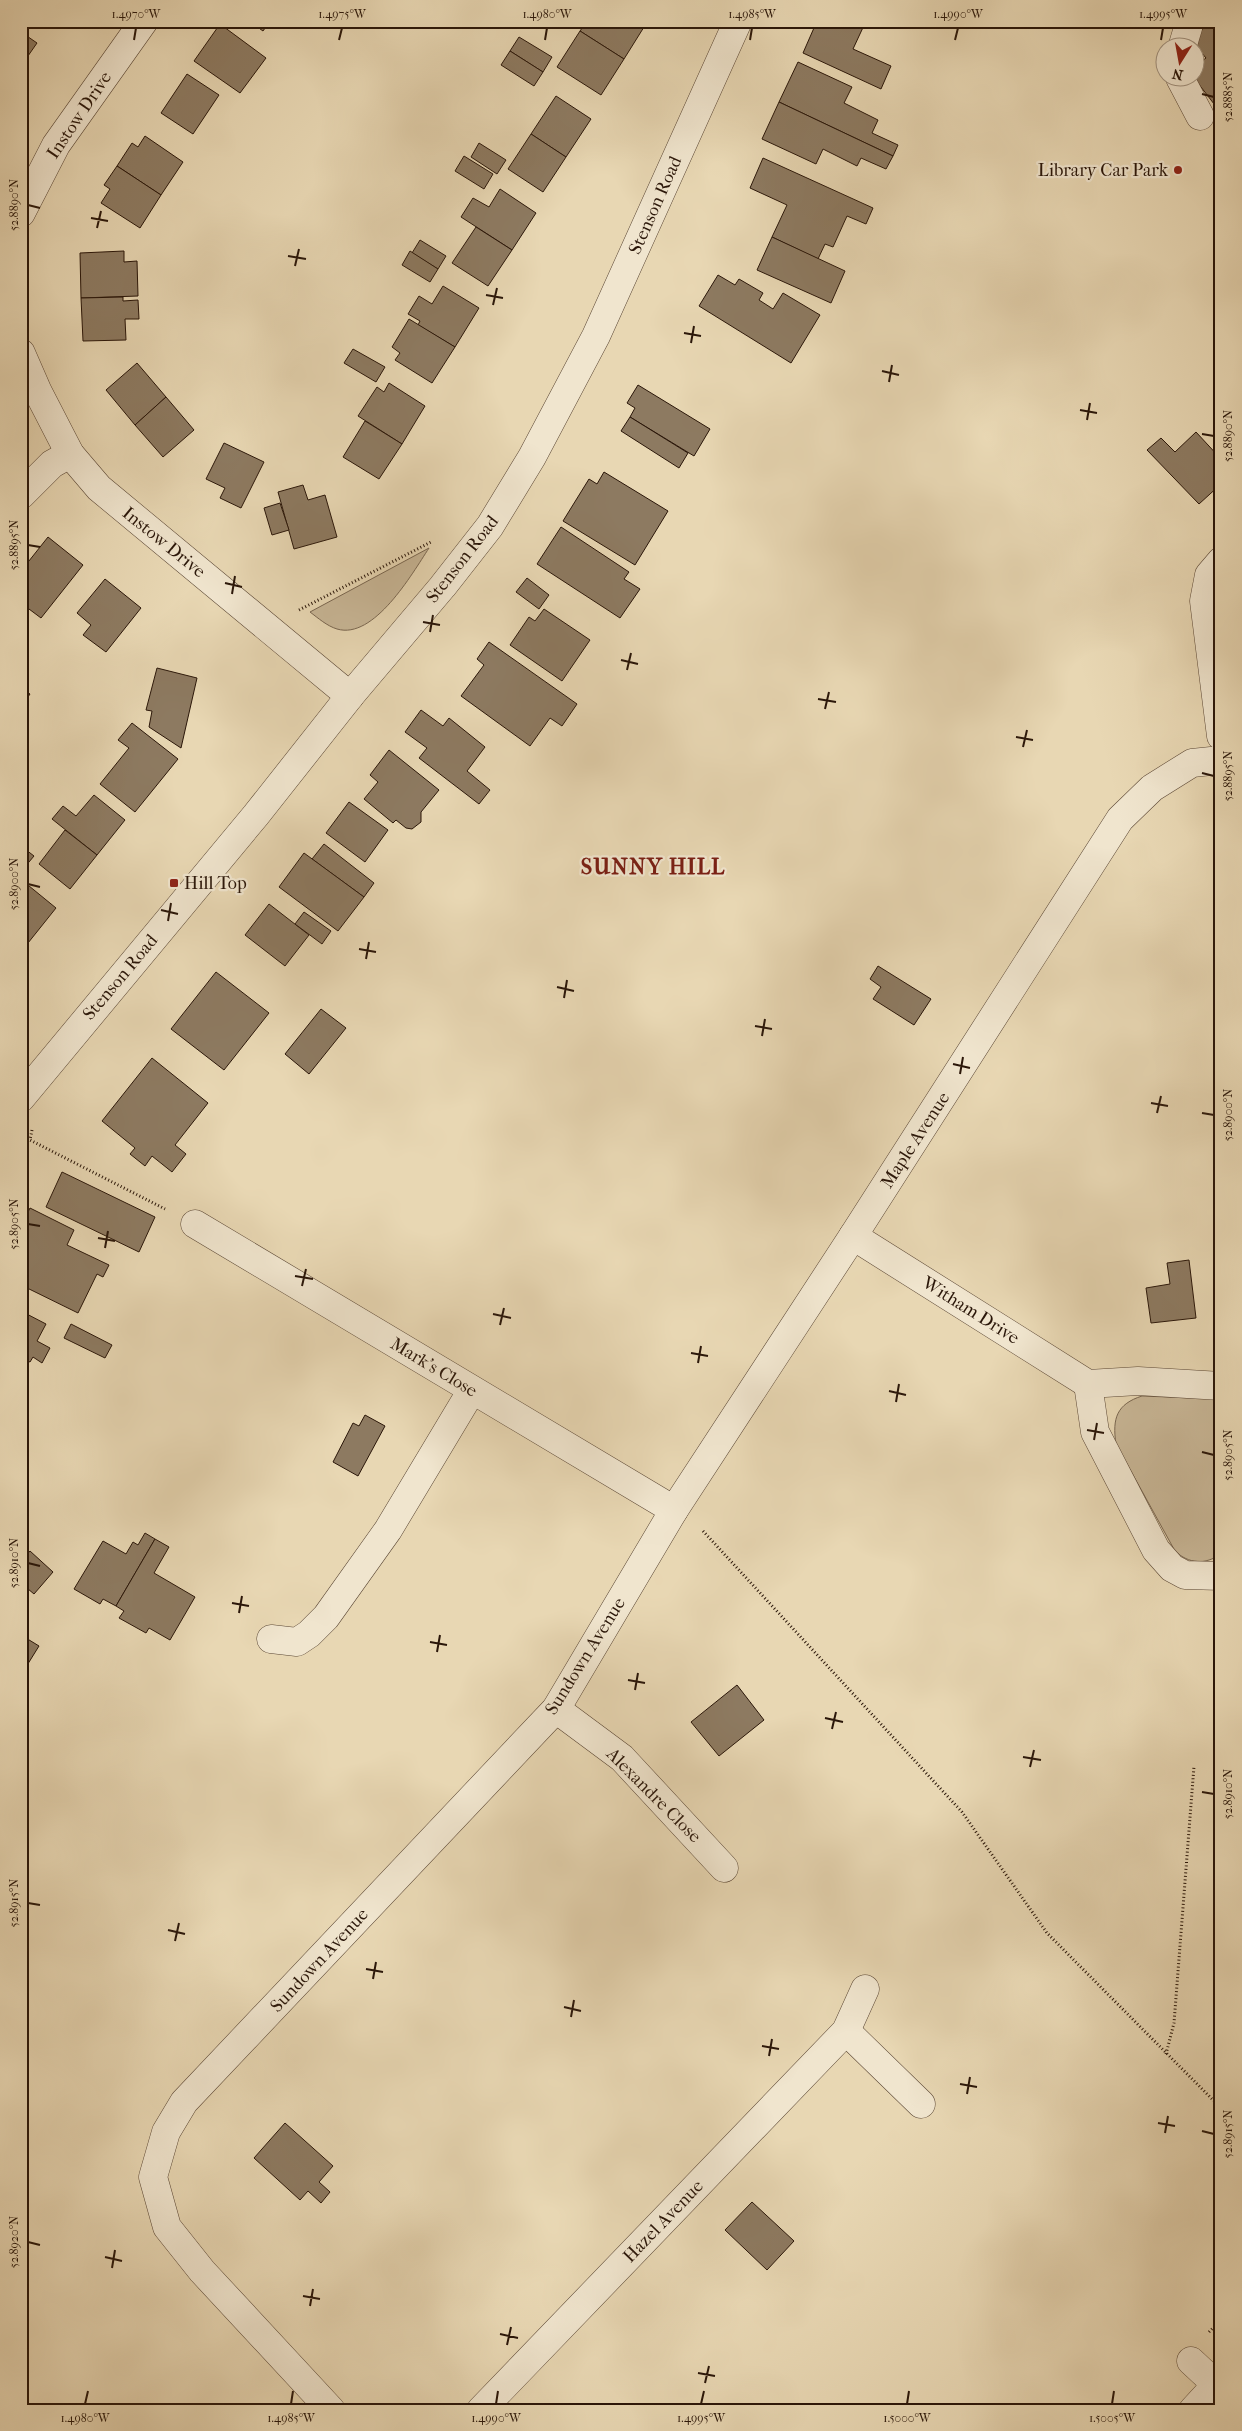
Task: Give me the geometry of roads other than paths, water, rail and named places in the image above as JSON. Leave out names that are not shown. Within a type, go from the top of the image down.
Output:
[{"type":"street","name":"Instow Drive","points":[[21,213],[56,145],[144,21]]},
{"type":"street","name":"Stenson Road","points":[[21,1098],[256,815],[350,696],[443,586],[490,526],[532,457],[596,336],[738,21]]},
{"type":"street","points":[[1185,38],[1190,21]]},
{"type":"street","points":[[1185,88],[1200,116]]},
{"type":"street","name":"Instow Drive","points":[[21,353],[38,392],[70,454],[99,488],[350,696]]},
{"type":"street","points":[[21,495],[52,464],[70,454]]},
{"type":"street","points":[[1221,561],[1209,575],[1204,600],[1221,736]]},
{"type":"street","name":"Maple Avenue","points":[[674,1510],[854,1236],[1120,819],[1152,788],[1192,763],[1221,760]]},
{"type":"street","name":"Mark's Close","points":[[195,1224],[674,1510]]},
{"type":"street","name":"Witham Drive","points":[[854,1236],[1088,1384]]},
{"type":"street","points":[[1221,1386],[1138,1381],[1088,1384],[1095,1432],[1156,1550],[1172,1568],[1185,1575],[1221,1576]]},
{"type":"street","points":[[271,1639],[297,1642],[309,1634],[326,1617],[388,1530],[472,1390]]},
{"type":"street","name":"Sundown Avenue","points":[[331,2410],[202,2272],[167,2227],[154,2177],[166,2132],[184,2102],[556,1709],[674,1510]]},
{"type":"street","name":"Alexandre Close","points":[[556,1709],[622,1758],[724,1868]]},
{"type":"street","name":"Hazel Avenue","points":[[481,2410],[846,2031],[865,1989]]},
{"type":"street","points":[[846,2031],[920,2104]]},
{"type":"street","points":[[1191,2360],[1219,2387],[1193,2410]]},
{"type":"place","name":"Library Car Park","points":[[1178,170]]},
{"type":"place","name":"Hill Top","points":[[174,883]]},
{"type":"district","name":"SUNNY HILL","points":[[653,866]]}]
